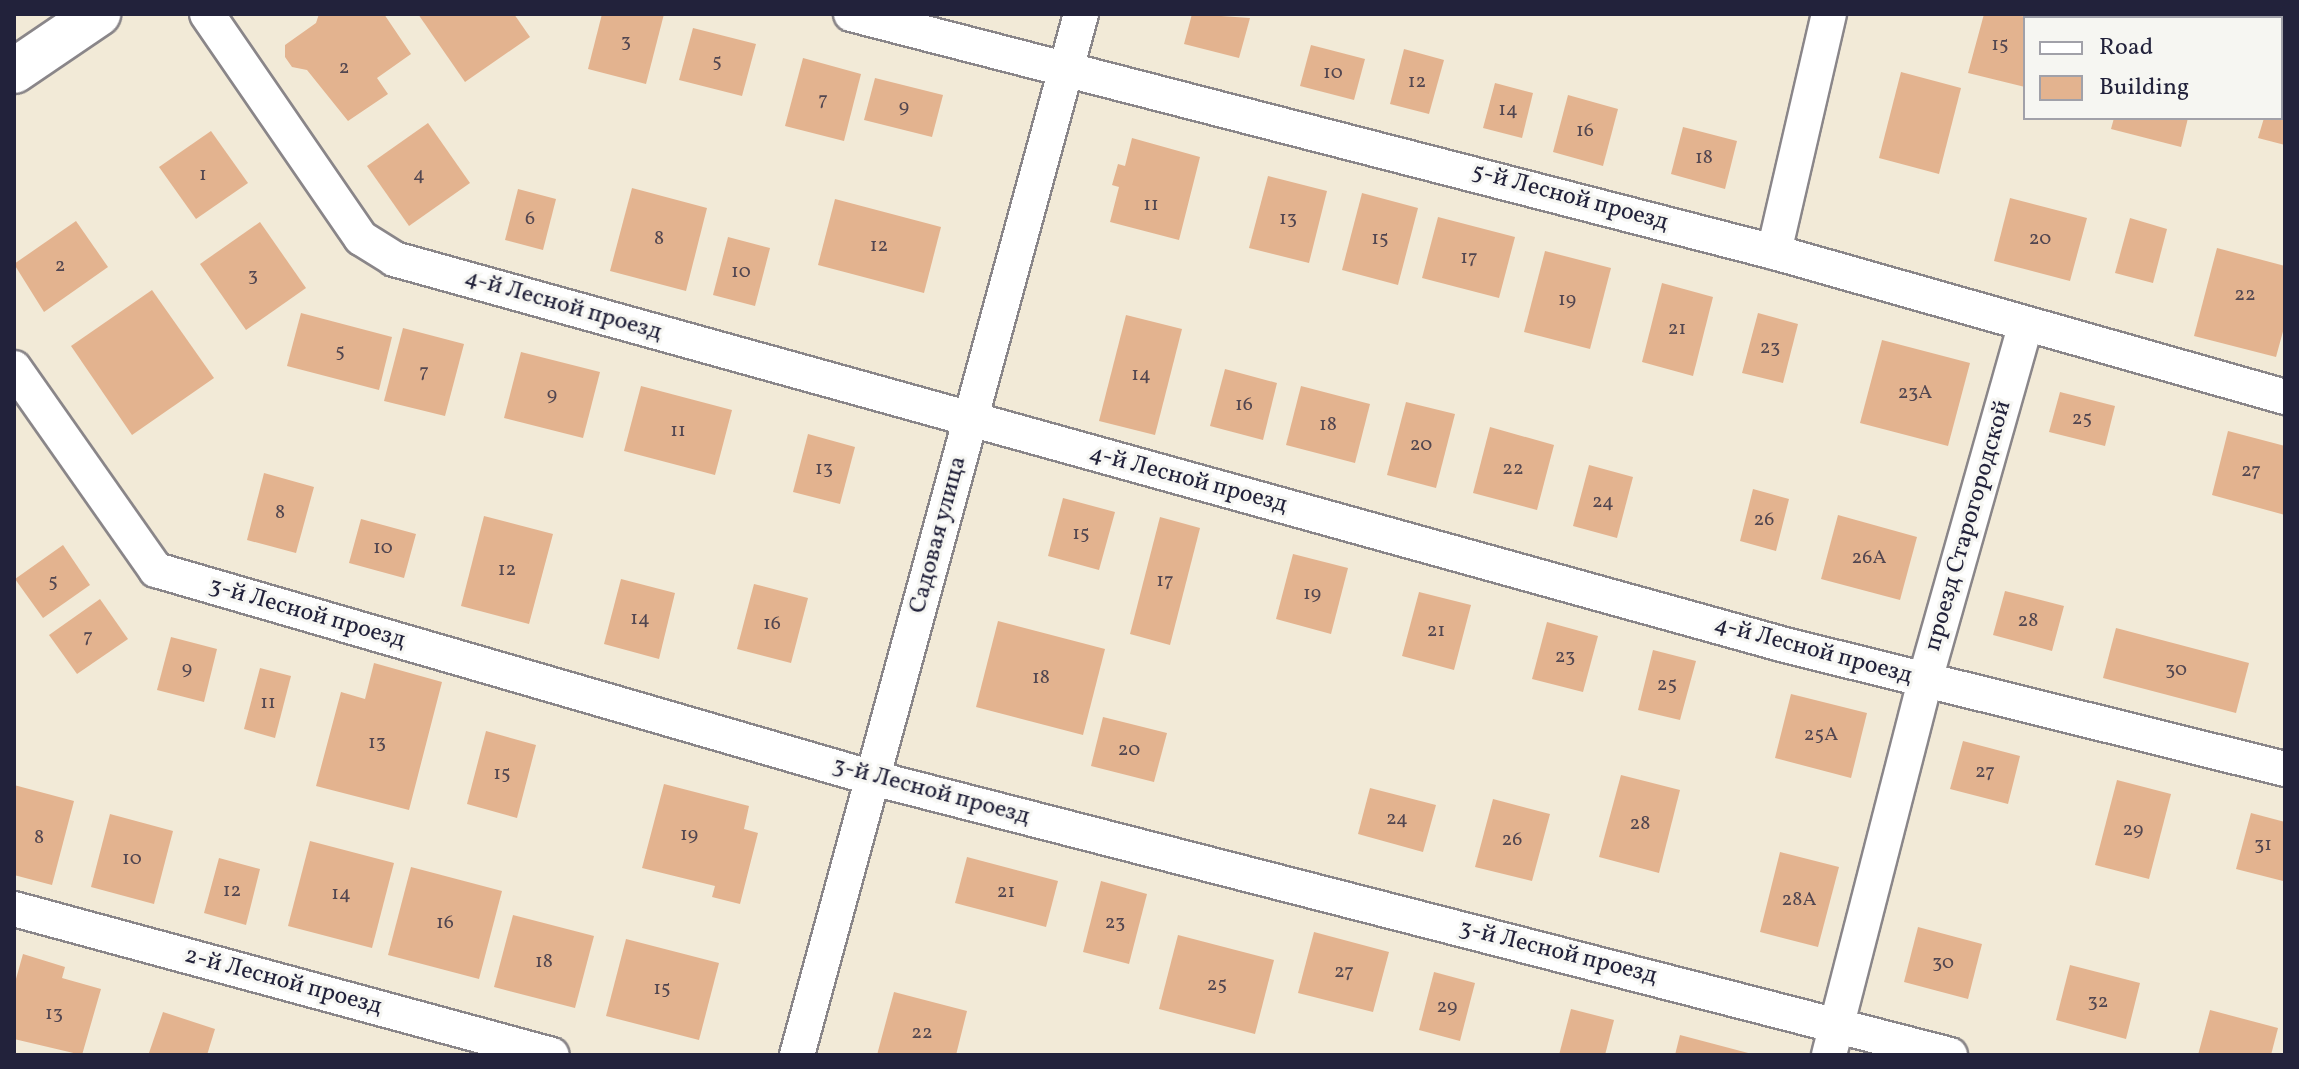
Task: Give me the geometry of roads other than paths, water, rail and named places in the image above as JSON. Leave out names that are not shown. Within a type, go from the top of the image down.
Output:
[{"type":"main road","points":[[14,71],[98,14]]},
{"type":"street","name":"4-й Лесной проезд","points":[[207,14],[361,238],[394,259],[1925,680],[2285,769]]},
{"type":"street","name":"5-й Лесной проезд","points":[[851,14],[1067,67],[1774,252],[2285,397]]},
{"type":"street","name":"Садовая улица","points":[[797,1055],[1081,14]]},
{"type":"street","points":[[1774,252],[1829,14]]},
{"type":"street","name":"проезд Старогородской","points":[[1833,1039],[1925,680],[2026,324]]},
{"type":"street","name":"3-й Лесной проезд","points":[[14,368],[156,570],[873,778],[1833,1039],[1950,1055]]},
{"type":"street","name":"2-й Лесной проезд","points":[[14,909],[552,1055]]}]
